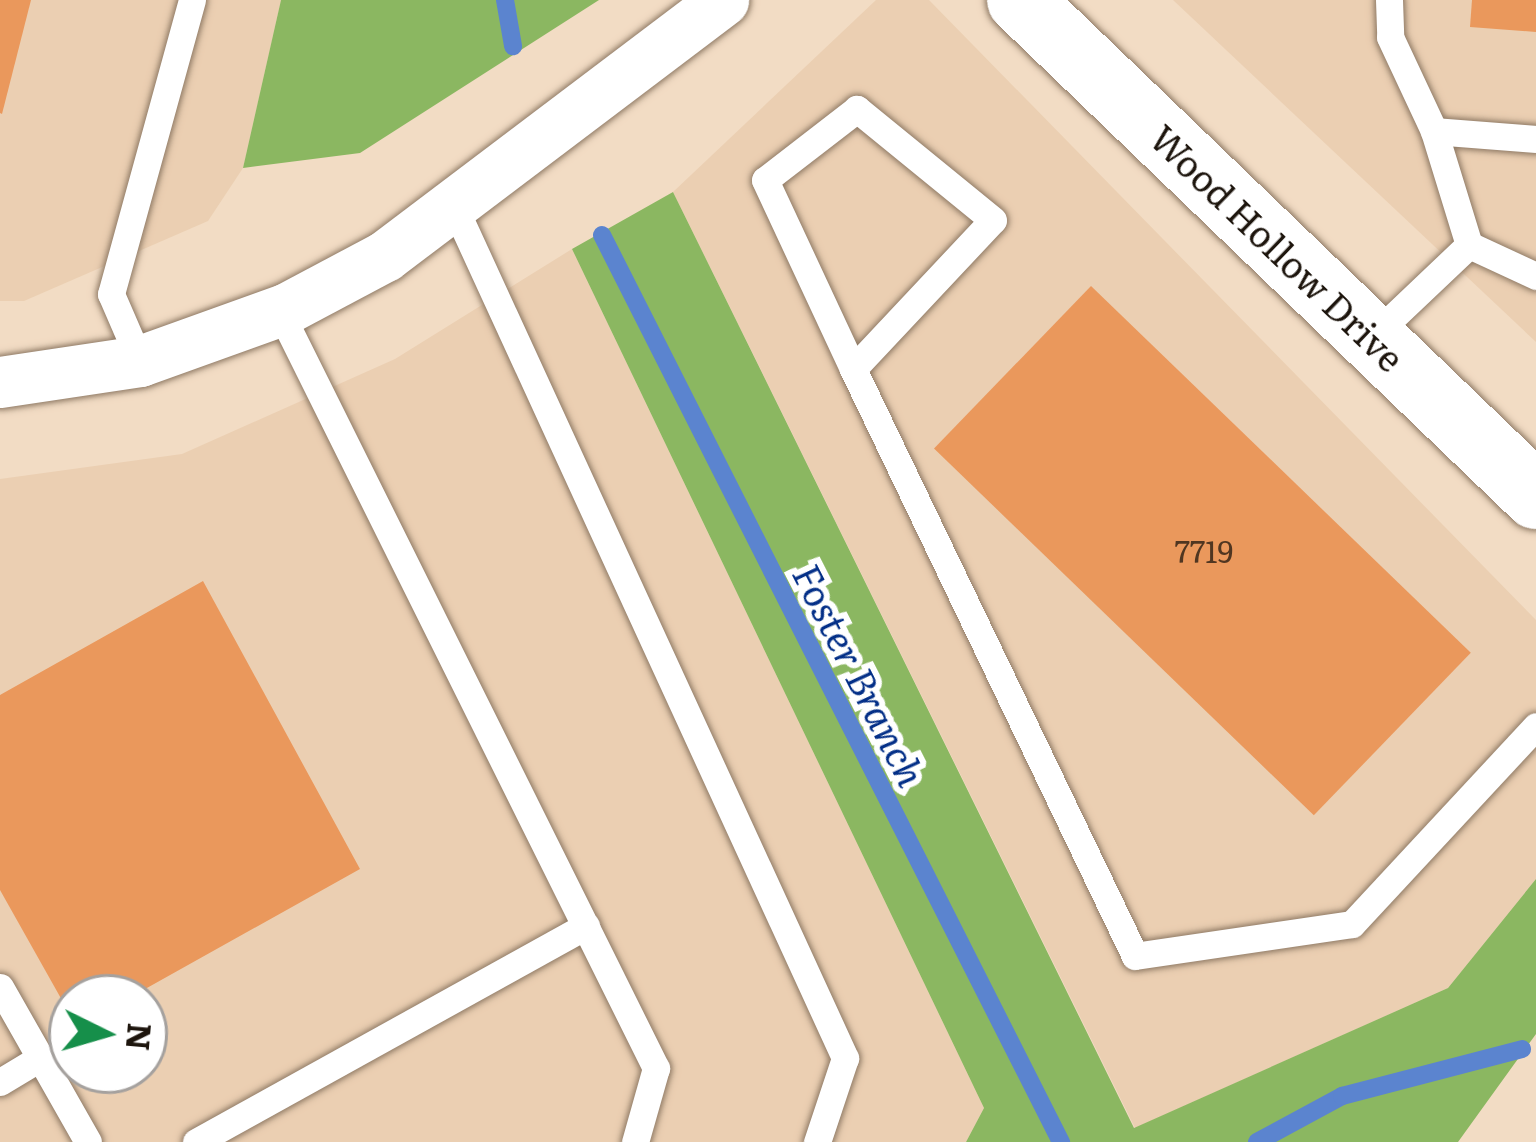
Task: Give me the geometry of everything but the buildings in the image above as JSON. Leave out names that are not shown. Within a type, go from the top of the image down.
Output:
[{"type":"street","points":[[0,382],[140,361],[280,310],[385,256],[723,0]]},
{"type":"street","name":"Wood Hollow Drive","points":[[1020,0],[1536,496]]},
{"type":"lane","points":[[140,361],[111,294],[192,0]]},
{"type":"lane","points":[[1389,0],[1390,38],[1434,131],[1469,244],[1536,276]]},
{"type":"lane","points":[[853,369],[993,220],[857,110],[765,181],[853,369],[1135,956],[1352,924],[1536,726]]},
{"type":"lane","points":[[1434,131],[1536,139]]},
{"type":"lane","points":[[453,205],[845,1058],[817,1142]]},
{"type":"lane","points":[[1373,336],[1469,244]]},
{"type":"lane","points":[[280,310],[656,1068],[635,1142]]},
{"type":"lane","points":[[196,1142],[586,926]]},
{"type":"lane","points":[[0,987],[88,1142]]},
{"type":"lane","points":[[0,1082],[40,1058]]},
{"type":"shaded area","points":[[0,0],[281,0],[243,168],[208,221],[24,301],[0,301]]},
{"type":"shaded area","points":[[876,0],[929,0],[1536,620],[1536,879],[1448,988],[1135,1128],[673,192]]},
{"type":"shaded area","points":[[1173,0],[1536,0],[1536,342]]},
{"type":"shaded area","points":[[572,249],[984,1108],[966,1142],[0,1142],[0,479],[182,454],[395,359]]},
{"type":"green space","points":[[281,0],[599,0],[360,153],[243,168]]},
{"type":"green space","points":[[673,192],[1134,1128],[1448,988],[1536,879],[1536,1034],[1458,1142],[966,1142],[984,1108],[572,249]]},
{"type":"waterway","name":"Foster Branch","points":[[505,0],[513,46]]},
{"type":"waterway","name":"Foster Branch","points":[[602,235],[1061,1142]]},
{"type":"waterway","points":[[1257,1142],[1342,1096],[1522,1049]]}]
